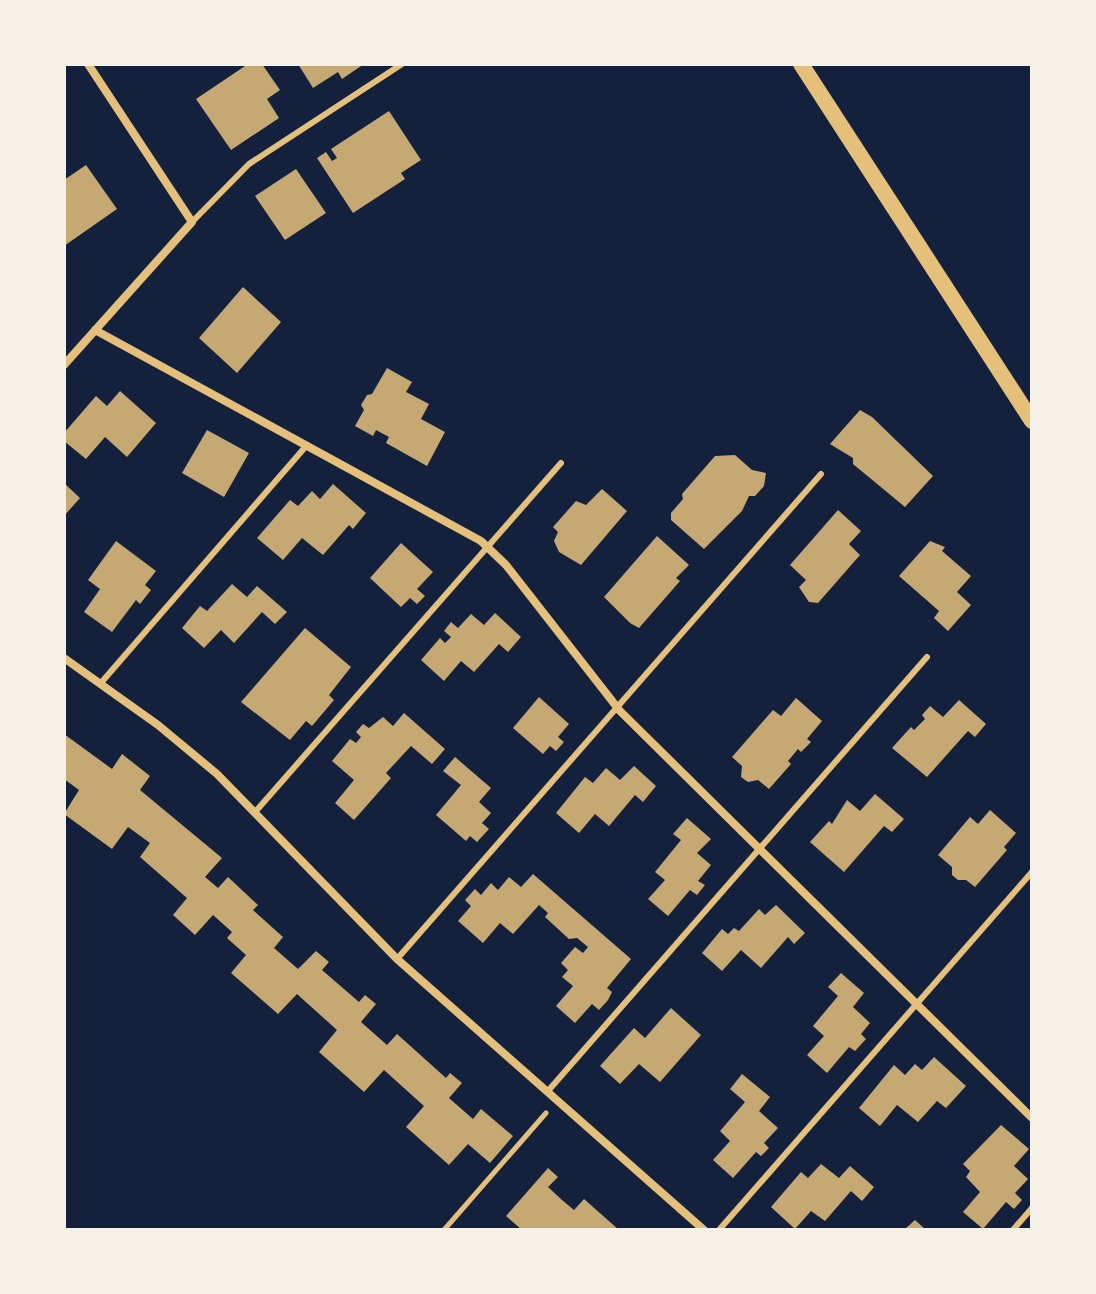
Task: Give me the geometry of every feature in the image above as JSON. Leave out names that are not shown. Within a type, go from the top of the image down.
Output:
[{"type":"main road","points":[[801,64],[1032,421]]},
{"type":"street","points":[[64,365],[192,222],[88,64]]},
{"type":"street","points":[[95,330],[488,546],[617,707],[1032,1118]]},
{"type":"street","points":[[64,658],[193,753],[256,811],[397,959],[704,1230]]},
{"type":"lane","points":[[192,222],[249,164],[402,64]]},
{"type":"lane","points":[[100,684],[307,445]]},
{"type":"lane","points":[[256,811],[561,463]]},
{"type":"lane","points":[[397,959],[821,474]]},
{"type":"lane","points":[[548,1091],[927,657]]},
{"type":"lane","points":[[719,1230],[1032,872]]},
{"type":"lane","points":[[1013,1230],[1032,1208]]},
{"type":"path","points":[[444,1230],[557,1100]]},
{"type":"building","points":[[248,64],[262,64],[280,90],[267,99],[279,118],[231,150],[196,99]]},
{"type":"building","points":[[298,64],[364,64],[342,79],[338,72],[313,88]]},
{"type":"building","points":[[389,111],[421,160],[401,173],[405,179],[353,213],[317,158],[326,152],[332,161],[337,158],[331,149]]},
{"type":"building","points":[[86,165],[117,209],[64,246],[64,180]]},
{"type":"building","points":[[296,169],[326,213],[285,240],[255,196]]},
{"type":"building","points":[[243,287],[281,322],[237,373],[199,338]]},
{"type":"building","points":[[387,368],[412,382],[406,392],[429,404],[421,419],[445,432],[427,466],[386,443],[389,437],[376,430],[373,436],[355,426],[364,410],[361,405],[367,395],[372,394]]},
{"type":"building","points":[[120,391],[156,423],[127,457],[105,437],[86,459],[64,441],[64,433],[96,396],[107,406]]},
{"type":"building","points":[[860,410],[872,417],[933,476],[905,507],[853,464],[853,458],[830,444]]},
{"type":"building","points":[[207,430],[249,453],[224,497],[182,473]]},
{"type":"building","points":[[735,455],[752,470],[766,473],[764,486],[755,496],[749,496],[742,511],[704,549],[671,520],[671,513],[683,499],[682,494],[715,456]]},
{"type":"building","points":[[64,483],[80,498],[64,516]]},
{"type":"building","points":[[333,484],[366,513],[353,529],[349,525],[323,555],[302,538],[283,560],[257,538],[290,500],[298,506],[312,491],[320,499]]},
{"type":"building","points":[[602,489],[627,511],[581,565],[559,552],[554,541],[558,532],[553,527],[576,501],[586,505]]},
{"type":"building","points":[[838,510],[861,531],[849,544],[860,555],[818,603],[809,602],[799,587],[806,580],[790,565]]},
{"type":"building","points":[[657,536],[689,565],[676,578],[680,581],[639,628],[604,597]]},
{"type":"building","points":[[116,541],[156,571],[145,585],[151,590],[140,604],[136,600],[112,632],[84,612],[100,589],[88,580]]},
{"type":"building","points":[[930,541],[945,547],[942,551],[971,576],[957,592],[971,605],[948,631],[934,618],[939,611],[899,576]]},
{"type":"building","points":[[401,543],[433,572],[417,589],[425,596],[417,604],[410,598],[401,607],[370,578]]},
{"type":"building","points":[[232,584],[247,597],[257,586],[287,612],[275,624],[262,612],[234,643],[221,630],[204,648],[182,628],[200,606],[207,611]]},
{"type":"building","points":[[495,613],[521,637],[508,652],[499,644],[474,672],[461,661],[444,681],[421,660],[440,638],[445,643],[451,637],[444,631],[451,622],[458,628],[471,614],[484,625]]},
{"type":"building","points":[[305,628],[351,667],[329,695],[334,700],[312,726],[306,721],[290,740],[241,702]]},
{"type":"building","points":[[539,697],[569,724],[558,737],[564,742],[556,751],[550,746],[543,754],[513,728]]},
{"type":"building","points":[[796,698],[822,721],[807,739],[811,742],[801,752],[798,749],[788,761],[791,764],[769,789],[758,780],[748,782],[741,777],[742,766],[732,757],[773,710],[781,716]]},
{"type":"building","points":[[959,700],[986,724],[975,737],[968,731],[927,777],[892,748],[911,727],[914,730],[925,719],[922,715],[930,706],[943,717]]},
{"type":"building","points":[[404,713],[445,749],[432,764],[411,746],[386,773],[391,778],[354,820],[335,803],[354,780],[332,761],[350,739],[356,743],[361,737],[356,732],[363,724],[369,728],[383,717],[393,726]]},
{"type":"building","points":[[64,734],[112,769],[122,754],[150,776],[140,790],[222,858],[205,877],[218,888],[228,877],[258,905],[253,910],[283,937],[274,948],[298,969],[316,951],[329,962],[322,970],[359,1002],[365,995],[376,1004],[361,1022],[387,1045],[397,1034],[446,1078],[450,1073],[462,1083],[449,1098],[473,1119],[481,1109],[513,1136],[490,1163],[468,1144],[449,1165],[406,1127],[424,1106],[384,1070],[364,1092],[319,1052],[337,1030],[297,994],[278,1014],[231,973],[246,955],[227,938],[232,932],[213,915],[195,935],[173,915],[187,898],[140,857],[150,843],[128,827],[112,849],[64,814],[79,790],[64,779]]},
{"type":"building","points":[[455,757],[491,788],[479,802],[491,813],[482,823],[489,829],[477,842],[470,836],[466,841],[436,815],[461,785],[443,771]]},
{"type":"building","points":[[634,766],[656,786],[643,802],[635,795],[609,826],[595,814],[579,833],[556,813],[585,777],[593,783],[606,768],[620,780]]},
{"type":"building","points":[[875,794],[904,819],[892,832],[884,826],[844,872],[810,842],[829,821],[832,824],[847,800],[860,811]]},
{"type":"building","points":[[990,810],[1016,833],[1004,847],[1007,850],[975,887],[952,875],[952,867],[938,855],[970,817],[978,824]]},
{"type":"building","points":[[687,818],[711,839],[697,853],[711,865],[698,881],[705,885],[697,895],[690,890],[668,916],[648,899],[665,880],[655,872],[681,840],[673,834]]},
{"type":"building","points":[[533,874],[631,959],[607,988],[612,992],[608,1000],[599,1010],[592,1004],[575,1023],[556,1006],[573,986],[562,977],[568,970],[561,963],[575,947],[583,953],[588,947],[577,938],[569,939],[545,917],[548,913],[539,905],[513,934],[500,923],[483,943],[458,921],[471,906],[465,900],[475,889],[481,895],[491,883],[498,890],[509,877],[521,887]]},
{"type":"building","points":[[776,905],[805,933],[794,944],[788,937],[761,968],[741,950],[722,971],[702,953],[722,929],[728,934],[734,928],[739,931],[759,909],[765,915]]},
{"type":"building","points":[[841,973],[864,993],[853,1007],[870,1023],[861,1034],[866,1039],[855,1051],[849,1047],[827,1073],[807,1055],[824,1036],[813,1026],[838,996],[828,987]]},
{"type":"building","points":[[671,1008],[701,1035],[660,1082],[639,1064],[620,1084],[600,1066],[634,1028],[645,1038]]},
{"type":"building","points":[[934,1057],[966,1086],[946,1108],[937,1101],[918,1122],[897,1105],[880,1126],[859,1108],[894,1065],[905,1075],[915,1064],[922,1070]]},
{"type":"building","points":[[742,1074],[770,1097],[759,1111],[778,1128],[764,1143],[769,1148],[761,1156],[756,1152],[733,1178],[713,1160],[730,1141],[720,1131],[745,1102],[730,1089]]},
{"type":"building","points":[[1001,1125],[1029,1149],[1014,1166],[1028,1179],[1015,1193],[1022,1200],[1014,1209],[1006,1202],[983,1229],[963,1212],[980,1192],[966,1177],[970,1171],[963,1164]]},
{"type":"building","points":[[821,1164],[839,1178],[850,1166],[874,1187],[862,1201],[851,1191],[825,1221],[811,1211],[795,1229],[771,1207],[801,1172],[808,1178]]},
{"type":"building","points":[[548,1168],[558,1177],[548,1187],[562,1200],[574,1210],[584,1199],[619,1230],[522,1230],[506,1216]]},
{"type":"building","points":[[915,1220],[926,1230],[904,1230]]}]
